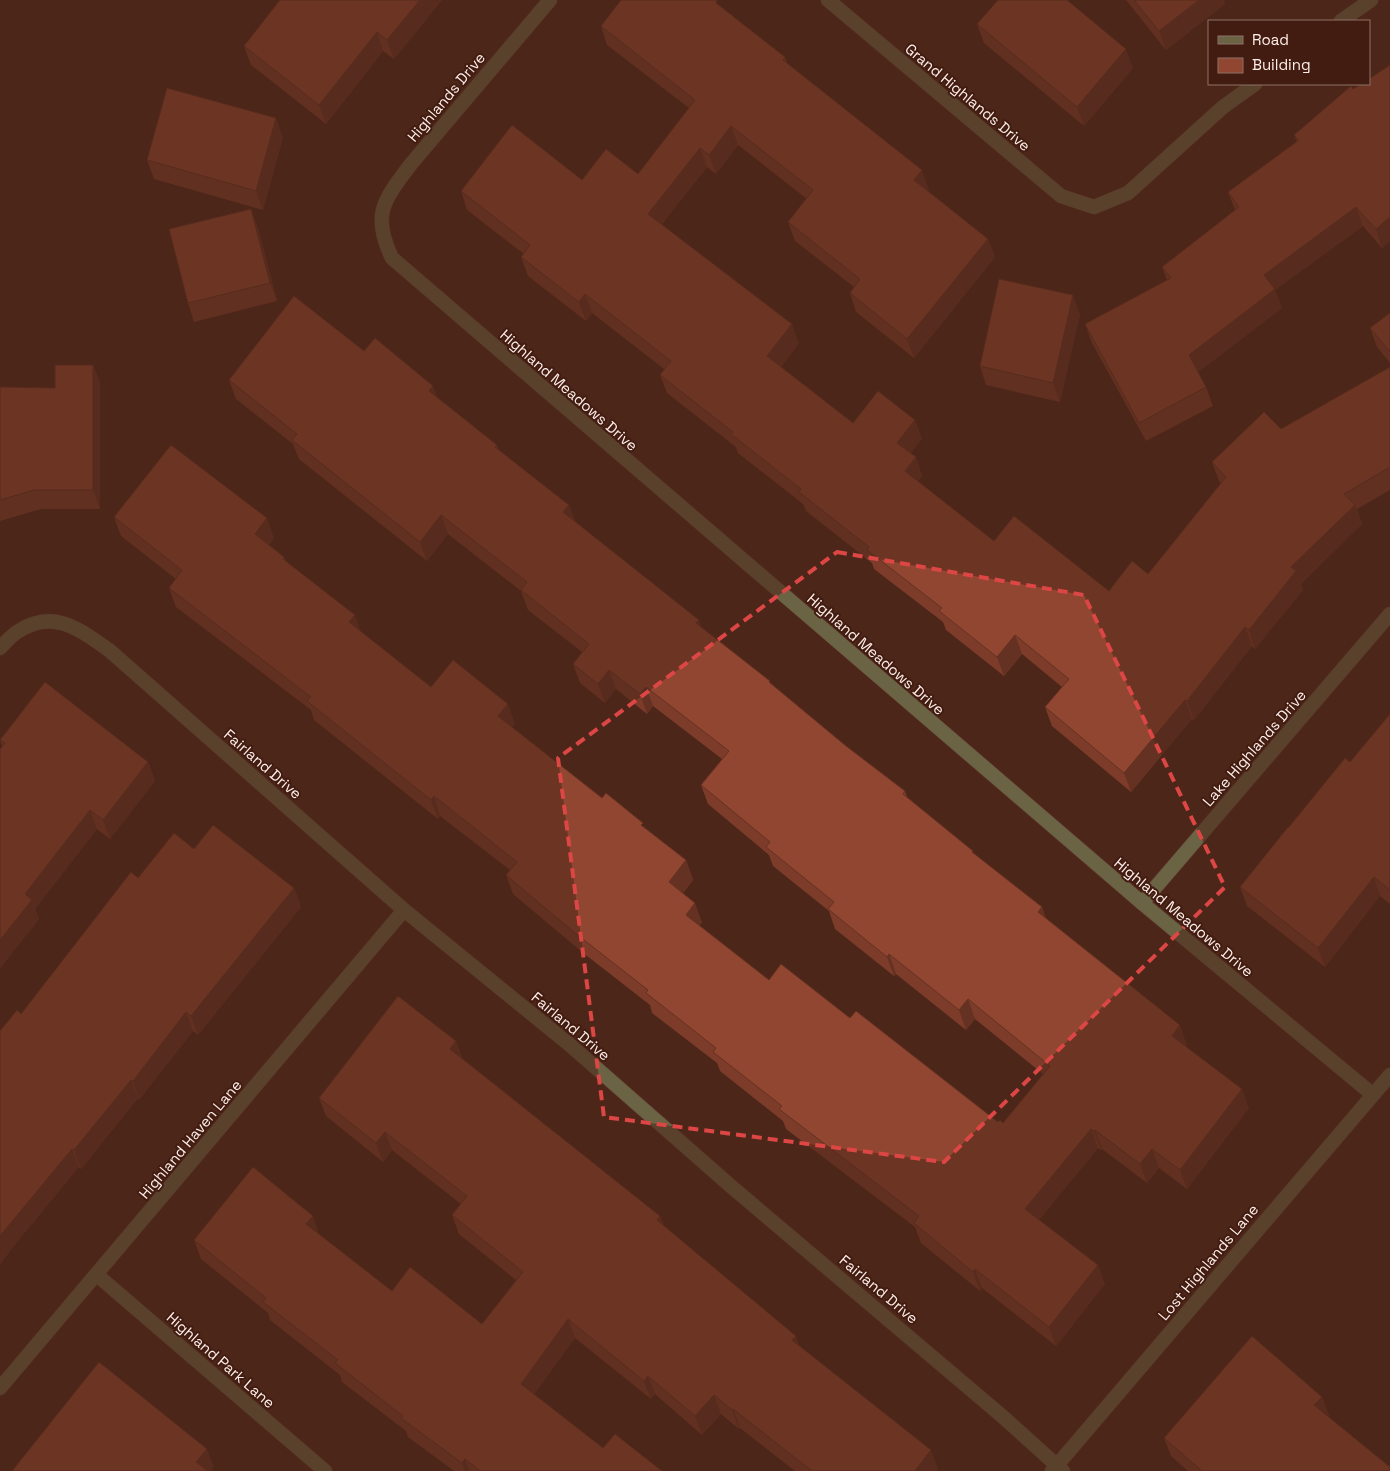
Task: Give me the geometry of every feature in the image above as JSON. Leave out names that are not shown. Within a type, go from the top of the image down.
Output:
[{"type":"street","name":"Highlands Drive","points":[[381,223],[384,206],[391,191],[411,164],[550,0]]},
{"type":"street","name":"Grand Highlands Drive","points":[[828,0],[1061,196],[1094,207],[1128,193],[1223,107],[1254,85]]},
{"type":"street","points":[[1342,20],[1371,0]]},
{"type":"street","name":"Highland Meadows Drive","points":[[381,223],[384,240],[392,258],[419,283],[1142,903],[1372,1094]]},
{"type":"street","name":"Lake Highlands Drive","points":[[1142,903],[1390,614]]},
{"type":"street","name":"Fairland Drive","points":[[0,648],[16,632],[32,624],[50,620],[67,624],[82,631],[109,650],[404,910],[570,1045],[733,1188],[988,1404],[1058,1469]]},
{"type":"street","name":"Highland Haven Lane","points":[[0,1388],[404,910]]},
{"type":"street","name":"Lost Highlands Lane","points":[[1058,1469],[1372,1094],[1390,1075]]},
{"type":"street","name":"Highland Park Lane","points":[[96,1274],[325,1471]]},
{"type":"highlighted area","points":[[837,552],[1084,595],[1225,887],[944,1162],[604,1117],[558,758]]},
{"type":"building","points":[[280,0],[420,0],[387,40],[377,32],[319,105],[244,46]]},
{"type":"building","points":[[621,0],[716,0],[716,3],[785,57],[783,60],[922,170],[914,180],[988,239],[907,339],[850,293],[860,279],[788,222],[813,190],[731,126],[709,155],[700,148],[648,214],[792,324],[767,356],[853,423],[878,391],[915,420],[897,443],[916,457],[905,471],[994,541],[1014,516],[1109,591],[1132,561],[1148,574],[1226,477],[1212,462],[1264,412],[1281,429],[1390,367],[1390,467],[1344,494],[1355,505],[1291,567],[1296,571],[1249,630],[1245,627],[1187,701],[1185,700],[1124,773],[1045,707],[1069,679],[1015,635],[997,657],[939,611],[942,608],[867,550],[869,547],[799,492],[801,489],[731,434],[733,432],[660,375],[671,361],[585,294],[579,302],[521,257],[530,245],[461,191],[512,125],[582,180],[606,149],[638,174],[695,100],[601,26]]},
{"type":"building","points":[[998,0],[1067,0],[1126,49],[1077,107],[977,24]]},
{"type":"building","points":[[1134,0],[1199,0],[1159,31]]},
{"type":"building","points":[[1390,65],[1390,217],[1376,229],[1356,207],[1264,275],[1275,289],[1189,355],[1206,387],[1139,423],[1085,324],[1171,278],[1162,267],[1239,207],[1228,192],[1299,140],[1294,135],[1351,86],[1353,89],[1359,85],[1370,85],[1370,78]]},
{"type":"building","points":[[167,88],[276,118],[256,191],[147,160]]},
{"type":"building","points":[[251,209],[270,283],[188,303],[169,229]]},
{"type":"building","points":[[999,279],[1073,295],[1053,383],[980,366]]},
{"type":"building","points":[[294,296],[364,351],[375,338],[433,386],[429,391],[497,445],[495,447],[569,505],[563,512],[699,620],[696,623],[770,681],[846,746],[905,791],[903,794],[1042,907],[1038,912],[1180,1025],[1172,1036],[1242,1089],[1180,1170],[1152,1149],[1140,1164],[1095,1130],[1091,1129],[1025,1209],[1098,1265],[1049,1327],[975,1269],[973,1272],[914,1223],[919,1216],[779,1109],[782,1106],[713,1052],[716,1048],[646,993],[648,990],[575,933],[506,875],[517,862],[434,796],[431,800],[307,701],[311,697],[169,588],[182,570],[114,517],[171,445],[267,518],[255,534],[284,557],[283,559],[355,615],[349,622],[431,687],[453,660],[508,704],[498,716],[602,798],[606,793],[643,823],[641,825],[686,860],[669,882],[695,903],[686,915],[769,980],[781,964],[850,1018],[856,1011],[998,1122],[1000,1120],[1003,1123],[1050,1066],[968,999],[959,1010],[889,954],[887,957],[828,909],[834,902],[766,847],[770,842],[701,785],[729,751],[646,687],[640,694],[609,670],[598,684],[573,664],[589,644],[521,590],[527,582],[441,515],[420,542],[292,440],[297,434],[229,380]]},
{"type":"building","points":[[1390,313],[1390,352],[1370,328]]},
{"type":"building","points":[[55,365],[93,365],[93,490],[34,490],[0,500],[0,387],[55,388]]},
{"type":"building","points":[[45,682],[148,762],[103,820],[90,810],[25,894],[32,900],[0,940],[0,749],[5,743],[0,740]]},
{"type":"building","points":[[1390,714],[1390,890],[1374,877],[1318,948],[1240,887],[1345,758],[1350,762]]},
{"type":"building","points":[[213,825],[294,888],[191,1016],[186,1012],[133,1081],[131,1080],[0,1236],[0,1031],[17,1010],[21,1014],[131,872],[138,878],[174,833],[194,849]]},
{"type":"building","points":[[398,996],[456,1041],[450,1049],[660,1216],[657,1220],[796,1336],[792,1340],[931,1450],[915,1471],[812,1471],[714,1395],[695,1416],[648,1376],[644,1381],[568,1319],[521,1384],[603,1448],[615,1434],[662,1471],[480,1471],[465,1459],[462,1463],[401,1418],[403,1416],[335,1363],[338,1360],[263,1302],[266,1298],[194,1240],[253,1167],[313,1216],[306,1224],[392,1291],[410,1267],[482,1324],[523,1272],[452,1215],[467,1196],[385,1132],[376,1143],[319,1098]]},
{"type":"building","points":[[1252,1336],[1322,1397],[1314,1405],[1390,1467],[1390,1471],[1202,1471],[1164,1438]]},
{"type":"building","points":[[99,1362],[207,1449],[196,1462],[208,1471],[12,1471]]}]
